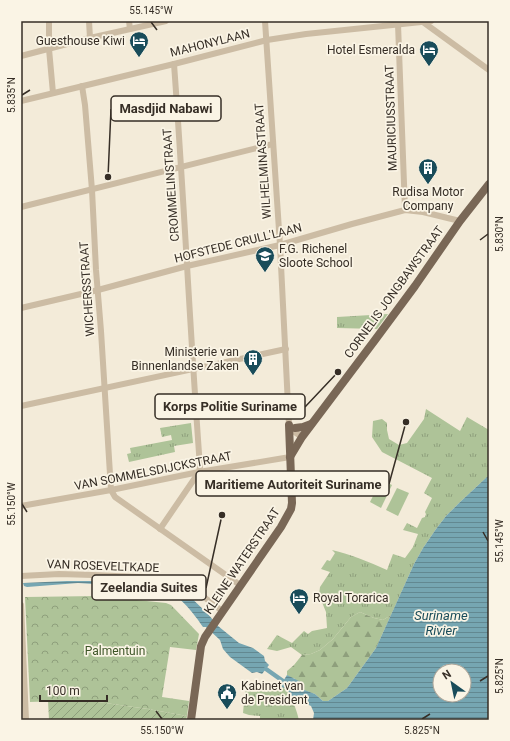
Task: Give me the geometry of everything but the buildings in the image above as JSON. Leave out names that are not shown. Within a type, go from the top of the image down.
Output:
[{"type":"main road","name":"CORNELIS JONGBAWSTRAAT","points":[[303,435],[395,313],[460,221],[489,184]]},
{"type":"main road","points":[[291,424],[303,428],[311,424]]},
{"type":"main road","name":"KLEINE WATERSTRAAT","points":[[191,720],[201,646],[207,633],[292,509],[290,457],[291,424]]},
{"type":"main road","points":[[290,457],[303,435]]},
{"type":"street","points":[[49,21],[49,49],[53,93]]},
{"type":"street","points":[[89,21],[90,38]]},
{"type":"street","points":[[130,21],[130,29]]},
{"type":"street","points":[[21,56],[90,38],[166,21]]},
{"type":"street","name":"WILHELMINASTRAAT","points":[[265,21],[291,424]]},
{"type":"street","name":"MAHONYLAAN","points":[[21,101],[267,40],[306,34],[431,21]]},
{"type":"street","points":[[423,22],[489,70]]},
{"type":"street","name":"MAURICIUSSTRAAT","points":[[398,24],[405,210]]},
{"type":"street","name":"CROMMELINSTRAAT","points":[[174,64],[200,466],[199,472]]},
{"type":"street","name":"WICHERSSTRAAT","points":[[82,86],[85,104],[92,190],[111,490]]},
{"type":"street","points":[[21,207],[274,144]]},
{"type":"street","name":"HOFSTEDE CRULL'LAAN","points":[[21,308],[98,290],[187,266],[280,245],[405,210],[423,212],[460,221]]},
{"type":"street","points":[[21,406],[286,350]]},
{"type":"street","points":[[291,424],[293,431],[303,435]]},
{"type":"street","name":"VAN SOMMELSDIJCKSTRAAT","points":[[21,506],[199,472],[290,457]]},
{"type":"street","points":[[160,529],[199,472]]},
{"type":"street","points":[[111,490],[115,497],[240,585]]},
{"type":"street","name":"VAN ROSEVELTKADE","points":[[21,576],[59,574],[93,575],[159,578],[180,581],[186,583],[219,615]]},
{"type":"street","points":[[21,605],[26,720]]},
{"type":"green space","points":[[388,314],[377,329],[337,328],[337,317]]},
{"type":"green space","points":[[426,409],[460,431],[467,417],[489,430],[489,475],[446,516],[436,529],[414,564],[391,615],[383,620],[360,612],[351,617],[333,639],[320,650],[311,654],[302,655],[291,647],[277,651],[267,649],[277,635],[292,643],[304,631],[308,634],[312,631],[327,628],[326,612],[319,595],[320,587],[330,572],[321,569],[327,560],[330,561],[335,553],[332,550],[353,556],[387,570],[393,554],[405,558],[413,547],[418,534],[403,530],[407,523],[417,528],[422,518],[425,517],[425,512],[432,498],[424,493],[432,478],[382,452],[372,437],[373,421],[382,419],[387,423],[389,439],[399,445],[407,443],[424,419]]},
{"type":"green space","points":[[191,423],[193,443],[174,446],[175,452],[129,462],[127,454],[131,453],[130,448],[172,440],[171,435],[162,437],[160,428]]},
{"type":"green space","points":[[381,480],[392,485],[381,508],[370,502]]},
{"type":"green space","points":[[397,488],[409,493],[398,516],[386,510]]},
{"type":"green space","name":"Palmentuin","points":[[98,596],[166,603],[171,605],[199,634],[196,650],[170,647],[162,697],[189,701],[187,716],[84,700],[30,702],[25,597]]},
{"type":"green space","points":[[360,612],[383,620],[391,615],[376,648],[347,688],[328,701],[323,701],[315,694],[301,689],[294,678],[287,675],[287,671],[302,655],[311,654],[320,650],[333,639],[351,617]]},
{"type":"green space","points":[[273,685],[280,686],[287,691],[297,711],[299,720],[260,720],[260,716],[243,713],[245,692],[252,686],[267,692]]},
{"type":"green space","points":[[84,700],[187,716],[186,720],[49,720],[48,701]]},
{"type":"water","name":"Suriname Rivier","points":[[489,475],[489,720],[313,720],[314,713],[311,706],[295,700],[286,689],[280,686],[287,675],[301,682],[302,689],[315,694],[323,701],[328,701],[347,688],[376,648],[414,564],[423,548],[446,516]]},
{"type":"water","points":[[67,581],[171,586],[182,589],[208,614],[218,626],[239,643],[253,648],[264,656],[265,661],[269,665],[262,674],[257,672],[252,673],[230,657],[223,649],[220,640],[206,627],[203,627],[182,601],[166,591],[78,583],[27,587],[24,586],[23,583]]},
{"type":"waterway","points":[[266,669],[283,681]]},
{"type":"place","name":"Guesthouse Kiwi","points":[[139,58]]},
{"type":"place","name":"Hotel Esmeralda","points":[[429,67]]},
{"type":"place","name":"Masdjid Nabawi","points":[[108,177]]},
{"type":"place","name":"Rudisa Motor Company","points":[[428,185]]},
{"type":"place","name":"F.G. Richenel Sloote School","points":[[265,273]]},
{"type":"place","name":"Korps Politie Suriname","points":[[338,372]]},
{"type":"place","name":"Ministerie van Binnenlandse Zaken","points":[[253,376]]},
{"type":"place","name":"Maritieme Autoriteit Suriname","points":[[406,422]]},
{"type":"place","name":"Zeelandia Suites","points":[[222,515]]},
{"type":"place","name":"Royal Torarica","points":[[299,615]]},
{"type":"place","name":"Kabinet van de President","points":[[227,710]]}]
